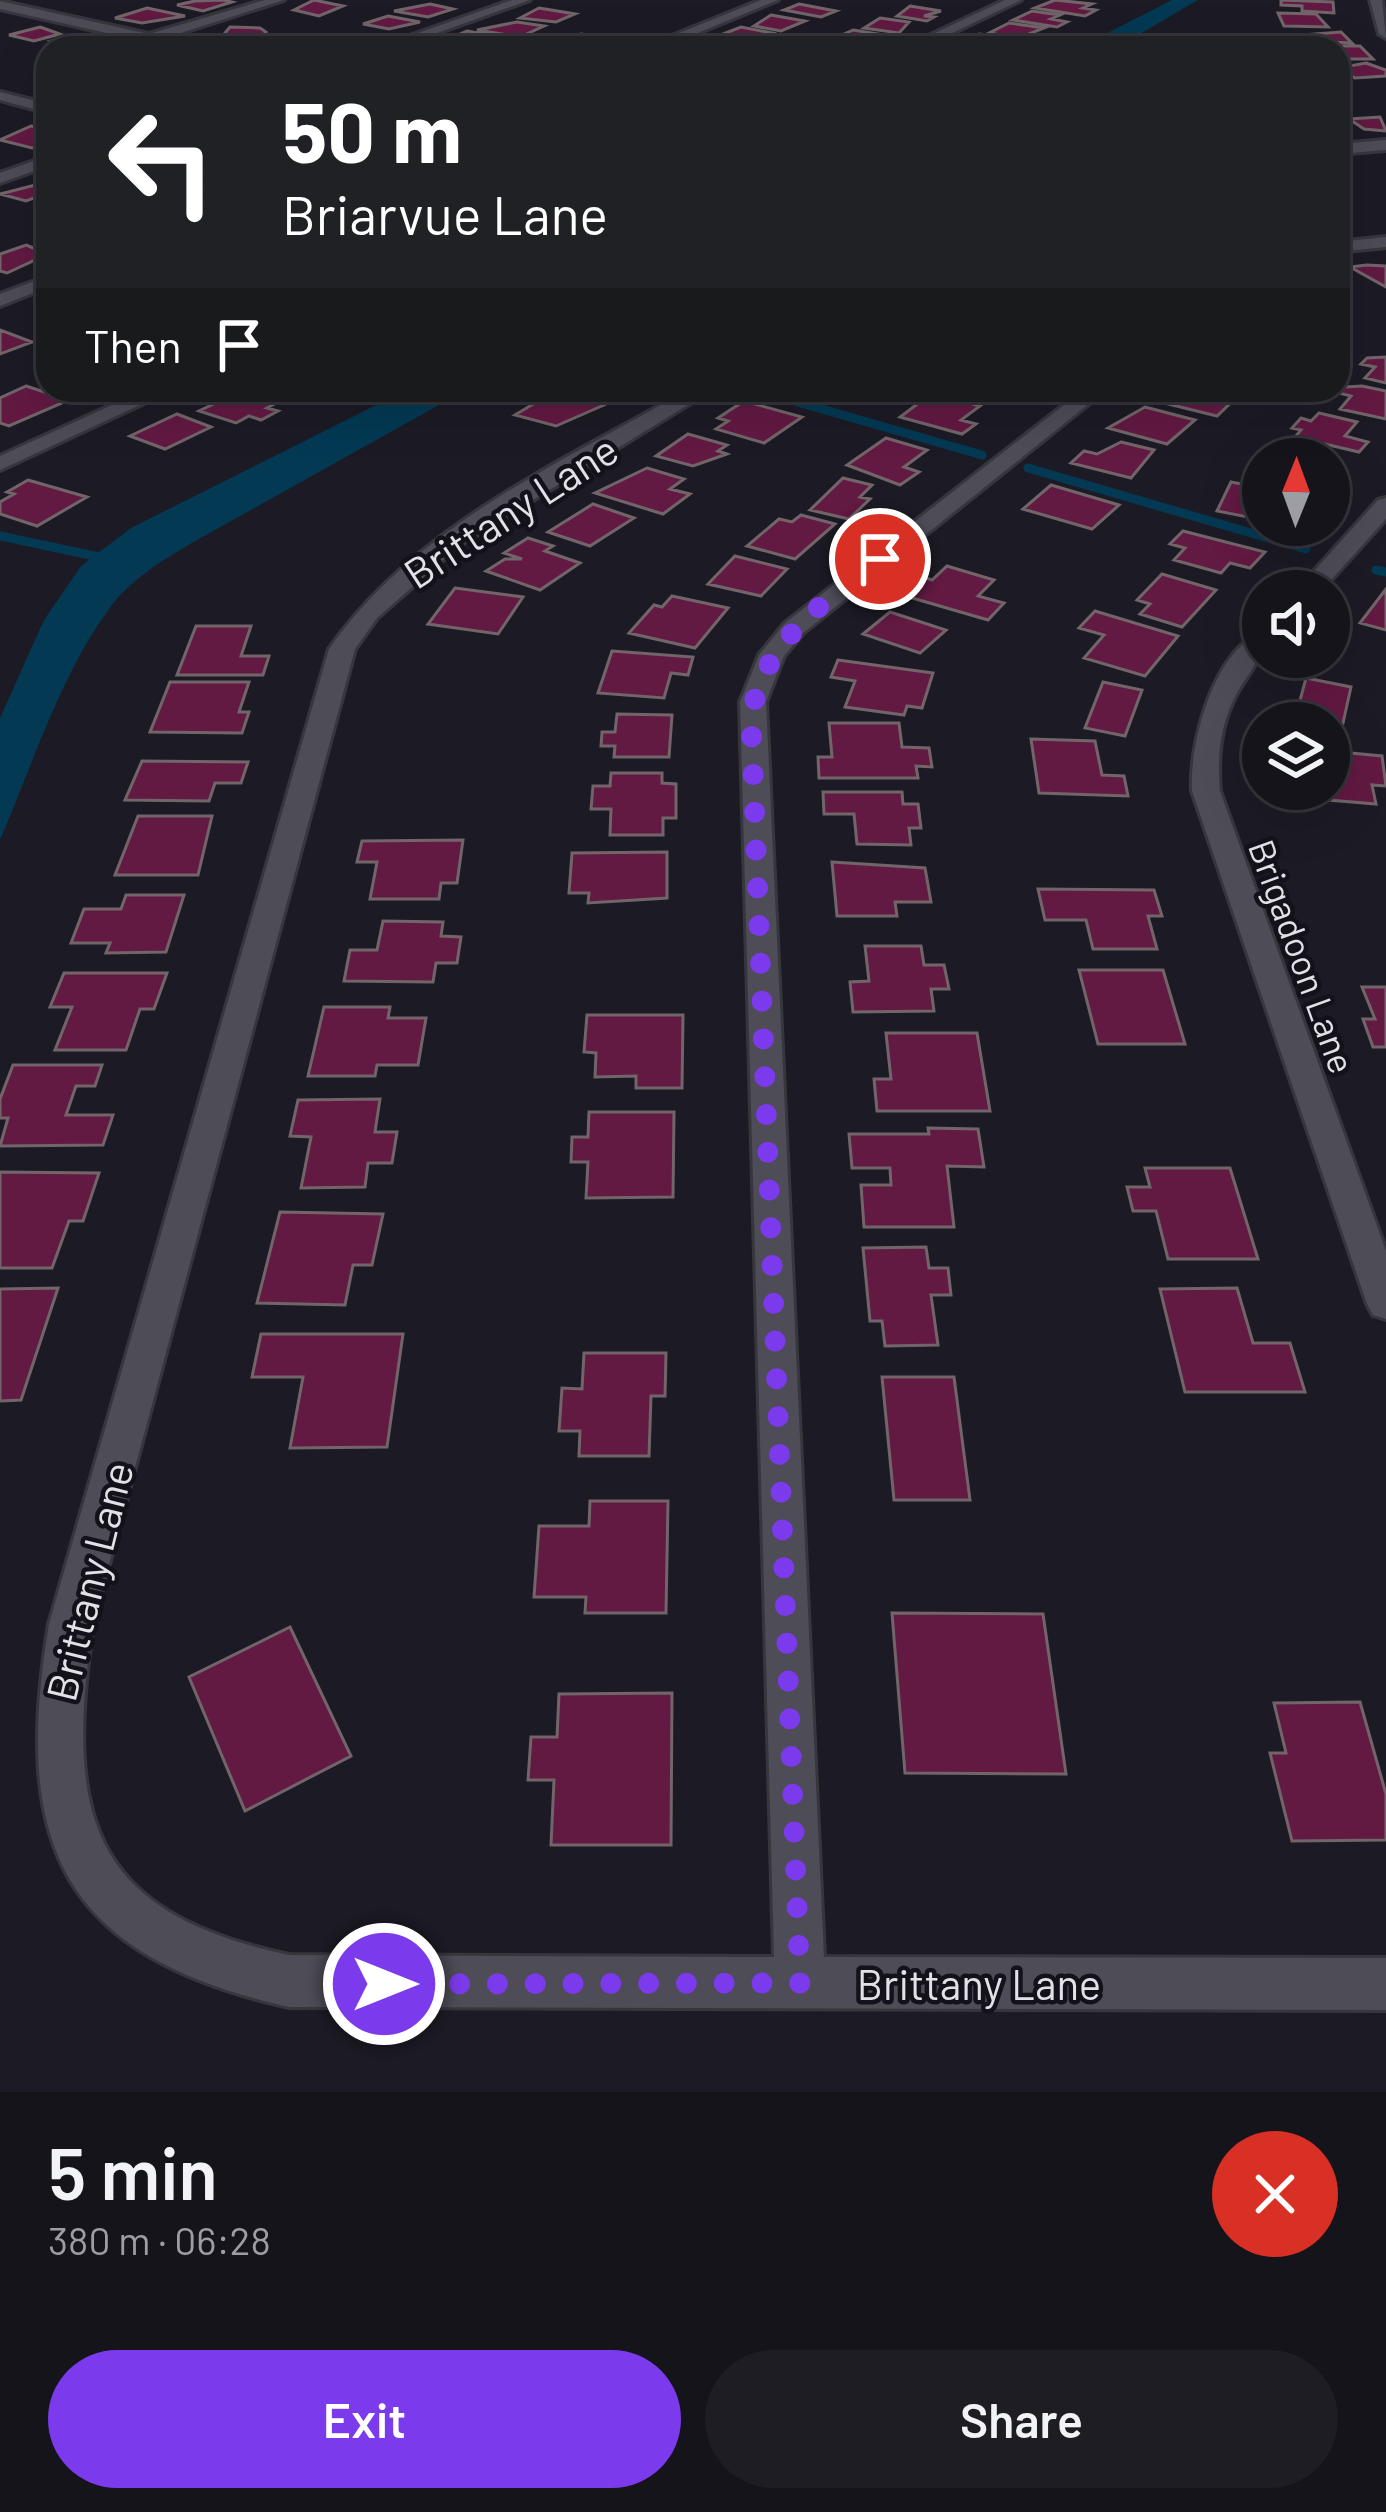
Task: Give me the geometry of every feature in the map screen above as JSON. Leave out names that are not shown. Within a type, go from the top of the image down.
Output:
[{"type":"street","points":[[4,6],[33,0]]},
{"type":"street","points":[[156,36],[278,0]]},
{"type":"street","points":[[418,36],[524,0]]},
{"type":"street","points":[[680,36],[772,0]]},
{"type":"street","points":[[936,36],[1015,0]]},
{"type":"street","points":[[1376,0],[1386,34]]},
{"type":"street","points":[[4,6],[140,36]]},
{"type":"street","points":[[0,96],[36,106]]},
{"type":"street","points":[[1350,147],[1386,145]]},
{"type":"street","points":[[0,178],[36,165]]},
{"type":"street","points":[[1350,246],[1386,242]]},
{"type":"street","points":[[0,300],[36,286]]},
{"type":"street","points":[[0,464],[136,402]]},
{"type":"street","name":"Brittany Lane","points":[[682,402],[432,554],[371,605],[342,649],[71,1624],[57,1695],[55,1748],[64,1812],[76,1844],[118,1904],[176,1945],[251,1976],[338,1984],[1386,1984]]},
{"type":"street","points":[[800,1983],[750,742],[753,702],[772,655],[794,628],[1081,402]]},
{"type":"street","points":[[1327,570],[1386,505]]},
{"type":"street","name":"Brigadoon Lane","points":[[1242,670],[1213,711],[1203,749],[1207,791],[1386,1304]]},
{"type":"water","points":[[1172,0],[1198,0],[1136,36],[1102,36]]},
{"type":"water","points":[[382,402],[444,402],[190,544],[126,589],[76,663],[0,840],[0,718],[44,620],[81,566],[131,528]]},
{"type":"building","points":[[314,0],[343,6],[319,16],[294,10]]},
{"type":"building","points":[[1055,0],[1092,4],[1083,8],[1096,10],[1085,16],[1035,8]]},
{"type":"building","points":[[1281,0],[1333,2],[1334,13],[1302,11],[1302,6],[1281,5]]},
{"type":"building","points":[[232,2],[203,11],[177,5]]},
{"type":"building","points":[[430,4],[453,9],[428,17],[394,11]]},
{"type":"building","points":[[799,4],[836,11],[821,17],[784,10]]},
{"type":"building","points":[[910,6],[941,11],[924,16],[934,17],[927,21],[897,16]]},
{"type":"building","points":[[147,8],[185,16],[142,23],[115,18]]},
{"type":"building","points":[[539,8],[575,14],[556,22],[520,18]]},
{"type":"building","points":[[1032,11],[1060,15],[1051,19],[1067,22],[1057,27],[1013,20]]},
{"type":"building","points":[[1278,13],[1316,14],[1328,27],[1284,26]]},
{"type":"building","points":[[771,15],[805,21],[781,31],[754,26]]},
{"type":"building","points":[[388,16],[420,22],[389,29],[363,24]]},
{"type":"building","points":[[880,18],[909,22],[899,33],[864,28]]},
{"type":"building","points":[[517,22],[544,26],[522,36],[477,30]]},
{"type":"building","points":[[1009,23],[1044,28],[1024,36],[989,33]]},
{"type":"building","points":[[40,27],[60,34],[36,36],[34,41],[9,35]]},
{"type":"building","points":[[230,27],[266,32],[263,36],[222,36]]},
{"type":"building","points":[[741,27],[772,33],[764,36],[718,36]]},
{"type":"building","points":[[853,30],[890,36],[840,36]]},
{"type":"building","points":[[467,31],[489,35],[485,36],[456,36]]},
{"type":"building","points":[[1341,32],[1345,36],[1303,36]]},
{"type":"building","points":[[1350,46],[1360,46],[1373,59],[1350,59]]},
{"type":"building","points":[[1366,63],[1386,70],[1386,76],[1355,78],[1350,66]]},
{"type":"building","points":[[1380,117],[1386,131],[1364,129],[1350,119]]},
{"type":"building","points":[[31,126],[36,127],[36,147],[0,140]]},
{"type":"building","points":[[36,185],[36,197],[26,201],[0,194]]},
{"type":"building","points":[[26,245],[36,249],[36,260],[7,273],[0,271],[0,254]]},
{"type":"building","points":[[1386,266],[1386,287],[1350,267]]},
{"type":"building","points":[[0,330],[32,342],[0,354]]},
{"type":"building","points":[[1386,357],[1386,383],[1365,378],[1375,367],[1361,364],[1367,358]]},
{"type":"building","points":[[26,386],[36,389],[36,402],[64,402],[9,426],[0,423],[0,398]]},
{"type":"building","points":[[1350,387],[1386,391],[1386,419],[1340,409],[1350,402]]},
{"type":"building","points":[[218,402],[278,402],[267,408],[278,411],[261,420],[249,416],[236,423],[199,411]]},
{"type":"building","points":[[536,402],[604,405],[556,426],[515,415]]},
{"type":"building","points":[[742,402],[802,417],[764,443],[716,429],[728,421],[718,418]]},
{"type":"building","points":[[920,402],[980,406],[961,420],[976,424],[962,434],[900,417]]},
{"type":"building","points":[[1165,402],[1232,402],[1217,416]]},
{"type":"building","points":[[1145,407],[1195,420],[1167,444],[1108,428]]},
{"type":"building","points":[[1319,413],[1357,422],[1345,436],[1368,442],[1359,452],[1350,450],[1350,438],[1295,437],[1301,430],[1292,428],[1301,418],[1311,421]]},
{"type":"building","points":[[177,414],[211,427],[165,449],[130,436]]},
{"type":"building","points":[[688,434],[727,445],[718,451],[727,454],[693,466],[656,456]]},
{"type":"building","points":[[886,438],[927,450],[904,467],[919,472],[900,485],[847,465]]},
{"type":"building","points":[[1121,442],[1154,450],[1131,478],[1071,463],[1084,451],[1097,454]]},
{"type":"building","points":[[647,468],[684,479],[670,489],[690,494],[663,514],[595,493]]},
{"type":"building","points":[[843,478],[872,485],[860,497],[870,499],[849,519],[810,510]]},
{"type":"building","points":[[28,480],[87,497],[37,526],[0,514],[0,502],[14,494],[7,492]]},
{"type":"building","points":[[1231,482],[1242,484],[1242,516],[1217,511]]},
{"type":"building","points":[[1051,485],[1119,505],[1092,529],[1023,509]]},
{"type":"building","points":[[593,504],[634,518],[590,546],[548,532]]},
{"type":"building","points":[[801,515],[835,524],[795,559],[747,546],[779,519],[792,522]]},
{"type":"building","points":[[1183,531],[1265,552],[1250,568],[1230,563],[1221,573],[1174,560],[1185,548],[1170,544]]},
{"type":"building","points":[[528,538],[553,546],[545,551],[580,563],[540,590],[486,571],[505,559],[522,559],[504,553]]},
{"type":"building","points":[[735,556],[787,569],[761,596],[708,584]]},
{"type":"building","points":[[947,566],[994,580],[978,596],[1004,603],[988,620],[902,595],[923,577],[932,580]]},
{"type":"building","points":[[1162,574],[1216,590],[1182,627],[1140,614],[1150,604],[1137,600]]},
{"type":"building","points":[[455,588],[523,597],[498,634],[428,624]]},
{"type":"building","points":[[1386,589],[1386,630],[1360,623]]},
{"type":"building","points":[[672,596],[728,608],[695,648],[629,633],[654,605],[662,607]]},
{"type":"building","points":[[1095,611],[1178,636],[1145,676],[1084,658],[1104,635],[1079,628]]},
{"type":"building","points":[[890,612],[946,630],[920,653],[863,634]]},
{"type":"building","points":[[196,626],[251,626],[241,656],[269,656],[263,675],[177,675]]},
{"type":"building","points":[[612,651],[693,657],[688,675],[671,673],[664,698],[598,693]]},
{"type":"building","points":[[838,660],[933,673],[922,708],[907,706],[904,715],[845,707],[855,681],[831,677]]},
{"type":"building","points":[[1306,678],[1351,687],[1348,702],[1300,702]]},
{"type":"building","points":[[170,682],[249,682],[239,712],[249,712],[242,733],[150,732]]},
{"type":"building","points":[[1103,682],[1142,690],[1125,736],[1085,728]]},
{"type":"building","points":[[617,714],[672,715],[669,757],[614,757],[615,746],[601,746],[602,732],[615,732]]},
{"type":"building","points":[[829,723],[899,723],[902,747],[929,748],[932,767],[916,766],[918,778],[819,778],[818,757],[832,757]]},
{"type":"building","points":[[1031,739],[1095,741],[1102,775],[1124,776],[1128,796],[1039,793]]},
{"type":"building","points":[[1350,753],[1382,756],[1386,786],[1372,785],[1376,804],[1350,802]]},
{"type":"building","points":[[142,761],[248,762],[241,783],[215,783],[209,801],[125,800]]},
{"type":"building","points":[[611,773],[662,773],[662,783],[676,784],[676,818],[663,818],[663,835],[610,835],[611,809],[591,809],[593,786],[610,786]]},
{"type":"building","points":[[823,792],[902,792],[903,804],[918,804],[921,828],[909,828],[911,845],[857,844],[854,814],[824,814]]},
{"type":"building","points":[[138,816],[212,816],[198,875],[115,875]]},
{"type":"building","points":[[463,840],[457,883],[441,883],[439,899],[370,899],[377,862],[357,862],[362,841]]},
{"type":"building","points":[[667,852],[667,898],[588,903],[589,893],[569,893],[572,853]]},
{"type":"building","points":[[832,862],[925,868],[931,902],[895,902],[897,916],[837,916]]},
{"type":"building","points":[[1038,889],[1154,890],[1162,916],[1148,916],[1157,949],[1093,949],[1086,920],[1045,920]]},
{"type":"building","points":[[126,895],[184,895],[166,952],[106,953],[110,943],[71,943],[84,909],[121,909]]},
{"type":"building","points":[[383,921],[443,922],[441,936],[461,937],[457,963],[436,963],[433,982],[344,981],[350,950],[377,950]]},
{"type":"building","points":[[865,946],[921,946],[924,965],[944,965],[949,989],[931,989],[934,1011],[853,1012],[850,982],[869,981]]},
{"type":"building","points":[[1079,970],[1163,970],[1185,1044],[1098,1044]]},
{"type":"building","points":[[64,973],[167,973],[154,1009],[140,1009],[126,1050],[55,1050],[72,1007],[50,1007]]},
{"type":"building","points":[[1362,987],[1386,987],[1386,1047],[1373,1047],[1363,1019],[1375,1019]]},
{"type":"building","points":[[324,1007],[390,1007],[388,1018],[426,1018],[418,1065],[377,1065],[375,1076],[308,1076]]},
{"type":"building","points":[[587,1015],[683,1015],[682,1088],[636,1088],[636,1076],[595,1077],[596,1053],[584,1052]]},
{"type":"building","points":[[886,1033],[977,1033],[990,1111],[877,1111],[874,1079],[891,1079]]},
{"type":"building","points":[[13,1065],[102,1065],[95,1086],[76,1086],[66,1115],[113,1115],[103,1145],[0,1146],[8,1118],[0,1118],[0,1099]]},
{"type":"building","points":[[380,1099],[375,1132],[397,1132],[392,1163],[368,1163],[365,1187],[301,1188],[311,1137],[290,1136],[298,1100]]},
{"type":"building","points":[[589,1112],[674,1112],[673,1197],[586,1198],[588,1162],[571,1162],[572,1137],[588,1137]]},
{"type":"building","points":[[928,1128],[978,1129],[984,1167],[947,1166],[954,1227],[864,1227],[861,1185],[891,1185],[890,1168],[852,1168],[849,1134],[929,1134]]},
{"type":"building","points":[[1145,1168],[1230,1168],[1258,1259],[1168,1259],[1156,1211],[1133,1211],[1127,1187],[1150,1187]]},
{"type":"building","points":[[0,1172],[99,1173],[83,1221],[69,1221],[52,1268],[0,1268]]},
{"type":"building","points":[[280,1212],[383,1214],[372,1265],[353,1265],[345,1305],[257,1303]]},
{"type":"building","points":[[926,1247],[929,1268],[948,1268],[951,1295],[931,1295],[938,1345],[885,1346],[882,1321],[870,1321],[863,1248]]},
{"type":"building","points":[[58,1288],[21,1400],[0,1401],[0,1289]]},
{"type":"building","points":[[1237,1288],[1253,1343],[1290,1343],[1305,1392],[1185,1392],[1160,1289]]},
{"type":"building","points":[[261,1334],[403,1334],[387,1447],[290,1448],[303,1377],[252,1377]]},
{"type":"building","points":[[584,1353],[666,1353],[665,1396],[651,1396],[649,1456],[579,1456],[580,1431],[559,1431],[562,1388],[582,1389]]},
{"type":"building","points":[[882,1377],[954,1377],[970,1500],[894,1500]]},
{"type":"building","points":[[590,1501],[668,1501],[666,1613],[585,1613],[586,1597],[534,1597],[539,1526],[589,1526]]},
{"type":"building","points":[[892,1613],[1043,1614],[1066,1774],[905,1773]]},
{"type":"building","points":[[290,1627],[351,1756],[245,1811],[189,1677]]},
{"type":"building","points":[[672,1693],[671,1845],[551,1845],[554,1780],[528,1780],[531,1737],[557,1737],[559,1694]]},
{"type":"building","points":[[1360,1702],[1386,1794],[1386,1840],[1292,1841],[1270,1753],[1286,1753],[1274,1703]]},
{"type":"waterway","points":[[797,402],[982,455]]},
{"type":"waterway","points":[[1028,468],[1306,549]]},
{"type":"waterway","points":[[0,536],[104,558]]},
{"type":"waterway","points":[[1376,570],[1386,572]]},
{"type":"route","points":[[384,1984],[800,1983],[751,719],[757,687],[784,640],[880,559]]}]
